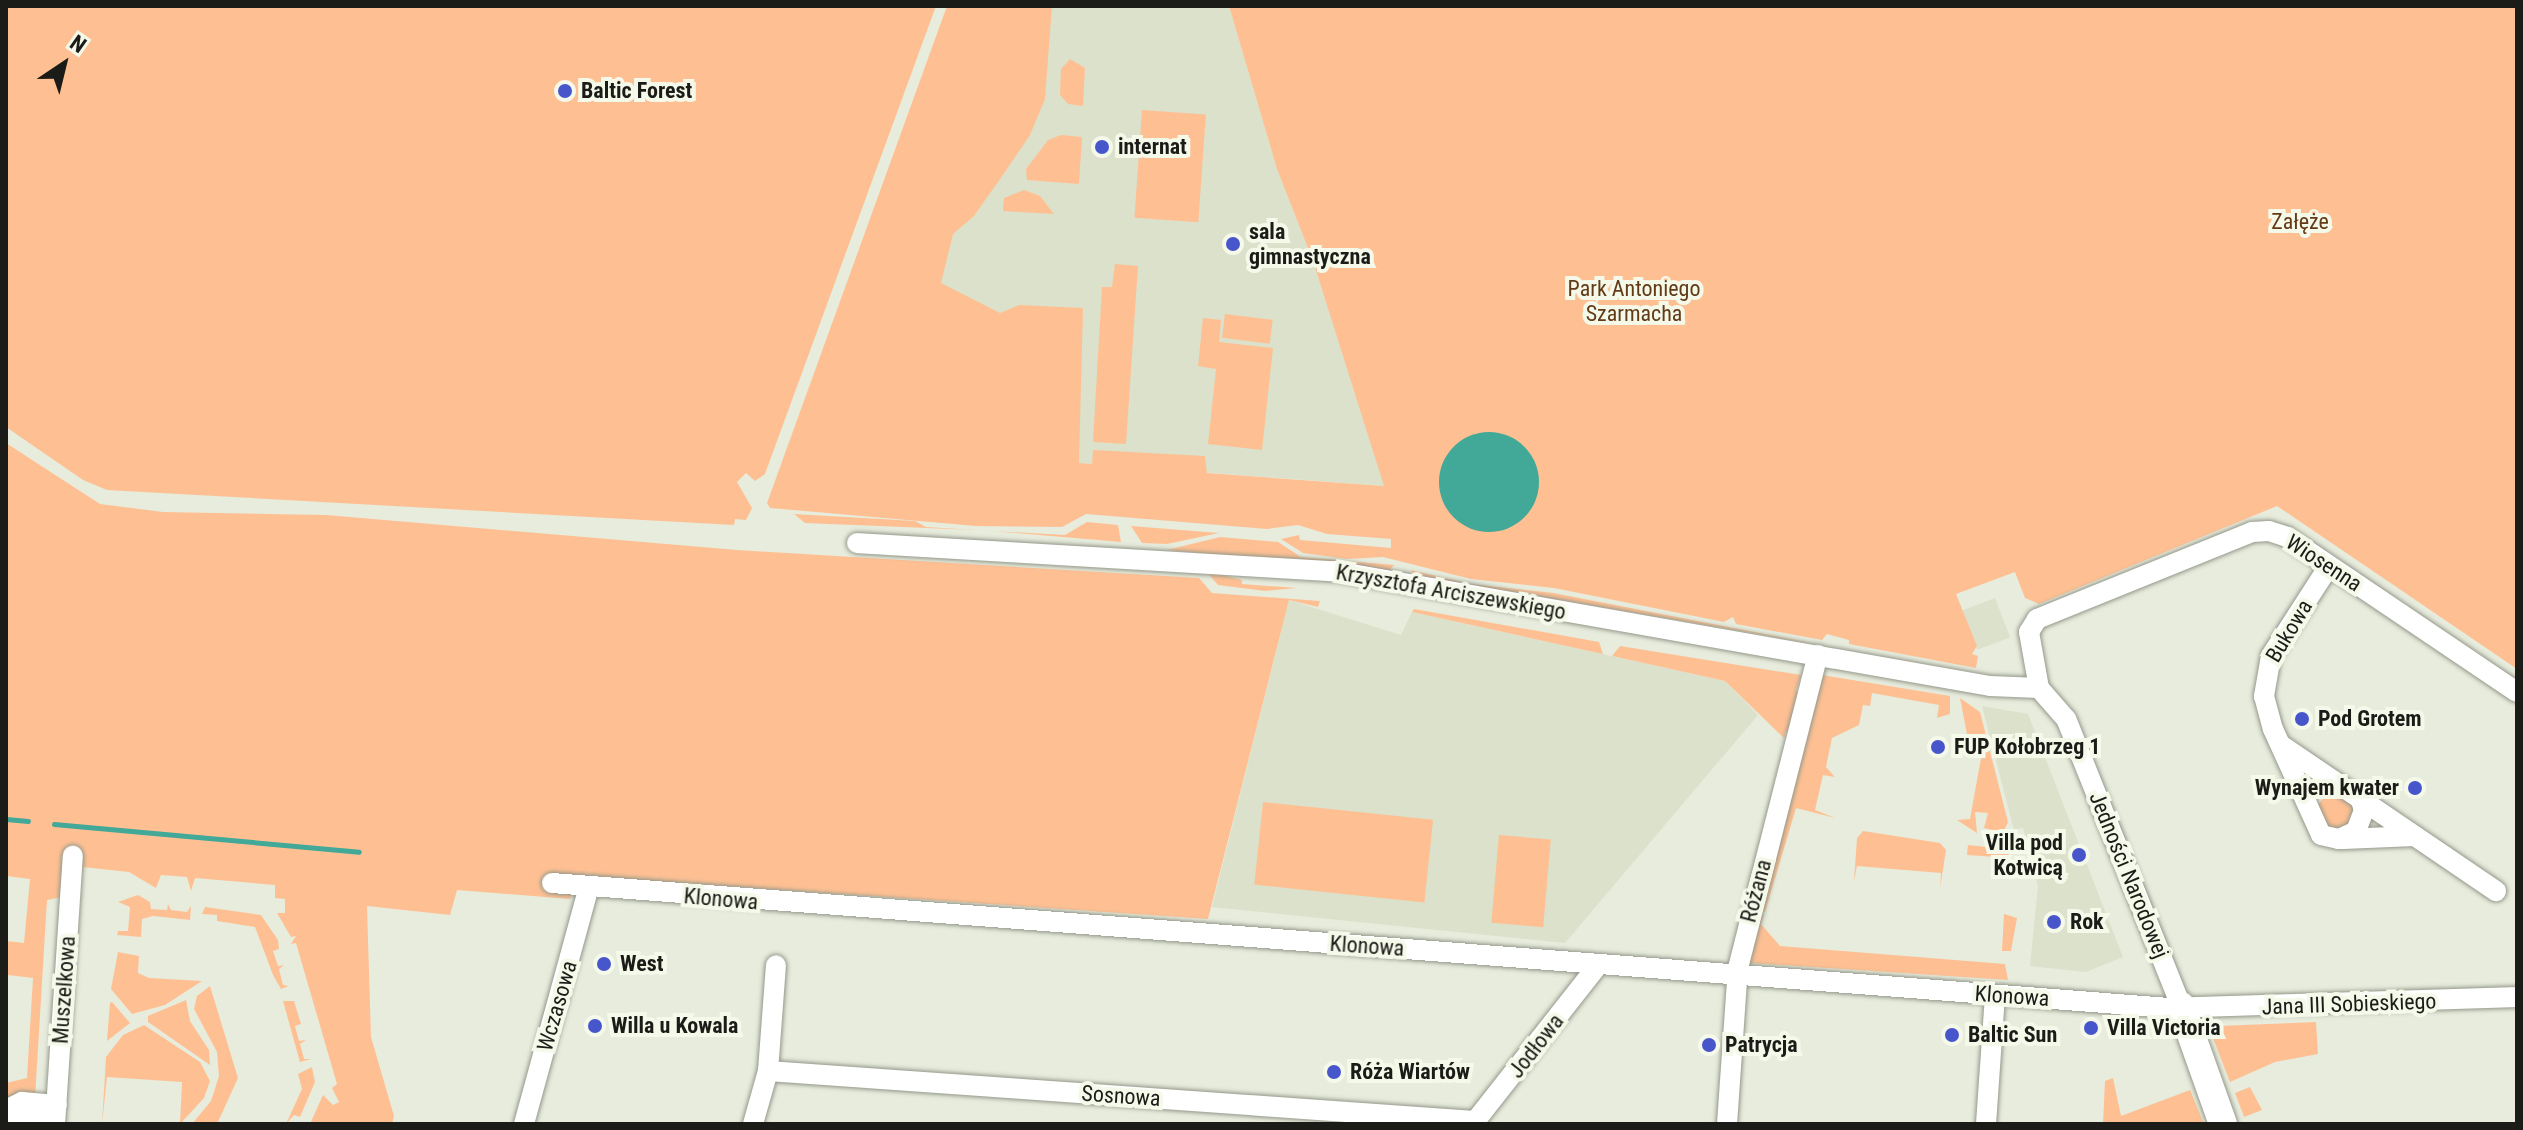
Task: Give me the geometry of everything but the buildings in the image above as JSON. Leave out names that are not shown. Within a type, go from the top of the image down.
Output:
[{"type":"street","name":"Wiosenna","points":[[2029,632],[2046,614],[2252,532],[2281,534],[2517,692]]},
{"type":"street","name":"Krzysztofa Arciszewskiego","points":[[857,543],[1335,571],[1817,660],[1990,686],[2039,688]]},
{"type":"street","name":"Bukowa","points":[[2329,566],[2267,665],[2267,712],[2306,808],[2321,835],[2339,839]]},
{"type":"street","name":"Jedności Narodowej","points":[[2029,632],[2039,688],[2055,703],[2073,733],[2181,1006],[2223,1124]]},
{"type":"street","name":"Różana","points":[[1727,1124],[1737,976],[1817,660]]},
{"type":"street","points":[[2281,745],[2496,891]]},
{"type":"street","points":[[2306,808],[2319,790],[2340,785]]},
{"type":"street","points":[[2339,839],[2362,822],[2360,798]]},
{"type":"street","points":[[2339,839],[2415,836]]},
{"type":"street","name":"Muszelkowa","points":[[56,1116],[73,856]]},
{"type":"street","name":"Klonowa","points":[[552,883],[1737,976],[2181,1006]]},
{"type":"street","name":"Wczasowa","points":[[524,1124],[589,887]]},
{"type":"street","points":[[753,1124],[768,1071],[776,965]]},
{"type":"street","name":"Jodłowa","points":[[1473,1122],[1598,965]]},
{"type":"street","points":[[1986,1124],[1995,995]]},
{"type":"street","name":"Jana III Sobieskiego","points":[[2181,1006],[2517,997]]},
{"type":"street","name":"Sosnowa","points":[[768,1071],[1473,1122]]},
{"type":"street","points":[[6,1110],[22,1102],[56,1116]]},
{"type":"street","points":[[6,1117],[56,1116]]},
{"type":"shaded area","points":[[1015,6],[1229,6],[1277,169],[1313,261],[1385,486],[852,446]]},
{"type":"shaded area","points":[[1995,598],[2010,637],[1977,650],[1962,611]]},
{"type":"shaded area","points":[[1289,600],[1401,635],[1412,612],[1725,681],[1758,715],[1565,943],[1212,907]]},
{"type":"shaded area","points":[[1982,706],[2028,714],[2123,957],[2086,972],[2030,966],[2038,886],[2023,828],[2014,830]]},
{"type":"green space","points":[[6,6],[936,6],[765,474],[755,481],[746,473],[737,482],[752,508],[746,520],[735,519],[734,525],[107,490],[83,480],[6,427]]},
{"type":"green space","points":[[947,6],[1052,6],[1045,99],[1030,135],[1005,172],[974,216],[953,234],[941,283],[1000,313],[1019,305],[1083,308],[1079,463],[1092,464],[1093,450],[1205,456],[1207,473],[1384,486],[1313,261],[1277,169],[1229,6],[2517,6],[2517,669],[2277,506],[2039,604],[2025,598],[2015,572],[1956,594],[1977,646],[1972,654],[1978,656],[1976,668],[1849,644],[1849,640],[1827,634],[1822,640],[1736,624],[1733,617],[1724,622],[1554,588],[1471,579],[1383,557],[1347,559],[1303,553],[1281,539],[1299,535],[1300,540],[1391,548],[1391,539],[1327,534],[1298,525],[1267,529],[1086,514],[1062,527],[976,526],[770,508],[767,503]]},
{"type":"green space","points":[[1070,59],[1085,68],[1083,106],[1068,104],[1060,95],[1061,69]]},
{"type":"green space","points":[[1142,110],[1206,114],[1198,222],[1134,218]]},
{"type":"green space","points":[[1061,135],[1082,137],[1079,184],[1027,180],[1026,169],[1048,140]]},
{"type":"green space","points":[[1024,190],[1040,196],[1054,214],[1003,211],[1004,198]]},
{"type":"green space","points":[[1115,264],[1138,266],[1126,444],[1093,442],[1102,287],[1112,287]]},
{"type":"green space","points":[[1225,314],[1273,320],[1270,344],[1222,338]]},
{"type":"green space","points":[[1203,318],[1221,320],[1219,342],[1273,348],[1262,450],[1208,444],[1216,369],[1198,366]]},
{"type":"green space","points":[[6,443],[100,504],[163,512],[326,515],[737,550],[1199,578],[1212,593],[1320,601],[1318,607],[1289,600],[1208,919],[576,876],[570,899],[457,890],[450,915],[367,906],[371,1037],[394,1116],[392,1124],[310,1124],[323,1095],[333,1105],[339,1102],[332,1088],[337,1084],[296,943],[291,944],[296,936],[291,937],[277,913],[285,913],[285,899],[275,898],[275,885],[195,878],[191,891],[187,877],[161,875],[156,888],[129,872],[64,865],[61,897],[47,900],[35,1098],[6,1101],[6,1083],[27,1078],[33,978],[8,975],[6,968],[6,941],[24,943],[30,879],[6,876]]},
{"type":"green space","points":[[794,514],[915,521],[926,527],[975,530],[805,523]]},
{"type":"green space","points":[[1087,522],[1118,525],[1121,542],[991,531],[1065,535]]},
{"type":"green space","points":[[1131,526],[1219,533],[1167,544],[1142,543]]},
{"type":"green space","points":[[1220,537],[1278,542],[1301,557],[1394,565],[1389,571],[1167,550]]},
{"type":"green space","points":[[1411,570],[1471,584],[1553,593],[1822,645],[1414,575]]},
{"type":"green space","points":[[1206,571],[1242,580],[1242,584],[1297,588],[1265,591],[1218,585]]},
{"type":"green space","points":[[1414,609],[1599,642],[1603,654],[1412,612]]},
{"type":"green space","points":[[1620,646],[1801,675],[1796,691],[1803,692],[1792,732],[1786,731],[1784,738],[1725,681],[1612,656]]},
{"type":"green space","points":[[1822,675],[1950,696],[1950,714],[1937,718],[1939,705],[1872,693],[1870,706],[1863,705],[1859,725],[1832,738],[1826,767],[1835,777],[1823,775],[1815,810],[1835,818],[1796,808],[1765,912],[1757,910]]},
{"type":"green space","points":[[1960,698],[1980,712],[2008,822],[2003,833],[1984,828],[1988,813],[1975,812],[1977,833],[1957,820],[1970,819],[1982,753],[1970,750]]},
{"type":"green space","points":[[2335,794],[2348,799],[2353,812],[2348,825],[2335,830],[2322,825],[2317,812],[2322,799]]},
{"type":"green space","points":[[1263,802],[1433,820],[1424,902],[1254,885]]},
{"type":"green space","points":[[1863,831],[1940,843],[1946,850],[1940,888],[1941,873],[1857,866],[1854,881],[1857,838]]},
{"type":"green space","points":[[1499,835],[1551,840],[1543,927],[1491,923]]},
{"type":"green space","points":[[1968,845],[2005,849],[2011,858],[1967,855]]},
{"type":"green space","points":[[138,895],[150,902],[151,909],[167,910],[168,904],[171,910],[187,912],[191,906],[190,920],[153,916],[142,919],[141,937],[117,935],[118,931],[128,931],[130,907],[118,902]]},
{"type":"green space","points":[[205,907],[261,915],[278,940],[279,949],[273,951],[278,966],[284,965],[279,969],[283,985],[289,986],[281,989],[255,927],[217,921],[217,915],[202,914]]},
{"type":"green space","points":[[1757,913],[1764,915],[1761,924],[1780,946],[2005,964],[2008,980],[1750,963]]},
{"type":"green space","points":[[2004,914],[2017,918],[2011,951],[2002,951]]},
{"type":"green space","points":[[118,952],[139,956],[138,973],[149,978],[202,981],[165,1005],[132,1014],[111,989]]},
{"type":"green space","points":[[210,986],[238,1078],[217,1124],[192,1124],[211,1101],[219,1076],[217,1052],[194,1009],[197,996]]},
{"type":"green space","points":[[186,1000],[190,1021],[209,1050],[210,1065],[148,1022],[148,1016]]},
{"type":"green space","points":[[283,1001],[294,1001],[301,1024],[295,1026],[299,1041],[306,1040],[300,1044],[304,1059],[311,1059],[300,1062]]},
{"type":"green space","points":[[110,1003],[130,1023],[107,1041]]},
{"type":"green space","points":[[2316,1022],[2318,1054],[2275,1062],[2230,1082],[2211,1033],[2217,1026]]},
{"type":"green space","points":[[144,1025],[200,1062],[210,1081],[204,1098],[180,1124],[182,1082],[107,1077],[102,1124],[106,1057],[123,1035]]},
{"type":"green space","points":[[312,1067],[315,1082],[300,1117],[294,1115],[286,1124],[302,1089],[298,1074]]},
{"type":"green space","points":[[2113,1078],[2121,1116],[2190,1090],[2204,1124],[2103,1124],[2105,1081]]},
{"type":"green space","points":[[2250,1087],[2262,1110],[2244,1117],[2235,1093]]},
{"type":"water","points":[[1489,432],[1508,436],[1525,446],[1535,463],[1539,482],[1535,501],[1525,518],[1508,528],[1489,532],[1470,528],[1453,518],[1443,501],[1439,482],[1443,463],[1453,446],[1470,436]]},
{"type":"waterway","points":[[6,819],[28,821]]},
{"type":"waterway","points":[[54,824],[359,852]]},
{"type":"place","name":"Baltic Forest","points":[[565,91]]},
{"type":"place","name":"internat","points":[[1102,147]]},
{"type":"place","name":"sala gimnastyczna","points":[[1233,244]]},
{"type":"place","name":"Pod Grotem","points":[[2302,719]]},
{"type":"place","name":"FUP Kołobrzeg 1","points":[[1938,747]]},
{"type":"place","name":"Wynajem kwater","points":[[2415,788]]},
{"type":"place","name":"Villa pod Kotwicą","points":[[2079,855]]},
{"type":"place","name":"Rok","points":[[2054,922]]},
{"type":"place","name":"West","points":[[604,964]]},
{"type":"place","name":"Willa u Kowala","points":[[595,1026]]},
{"type":"place","name":"Villa Victoria","points":[[2091,1028]]},
{"type":"place","name":"Baltic Sun","points":[[1952,1035]]},
{"type":"place","name":"Patrycja","points":[[1709,1045]]},
{"type":"place","name":"Róża Wiartów","points":[[1334,1072]]},
{"type":"park label","name":"Załęże","points":[[2300,222]]},
{"type":"park label","name":"Park Antoniego Szarmacha","points":[[1634,300]]}]
